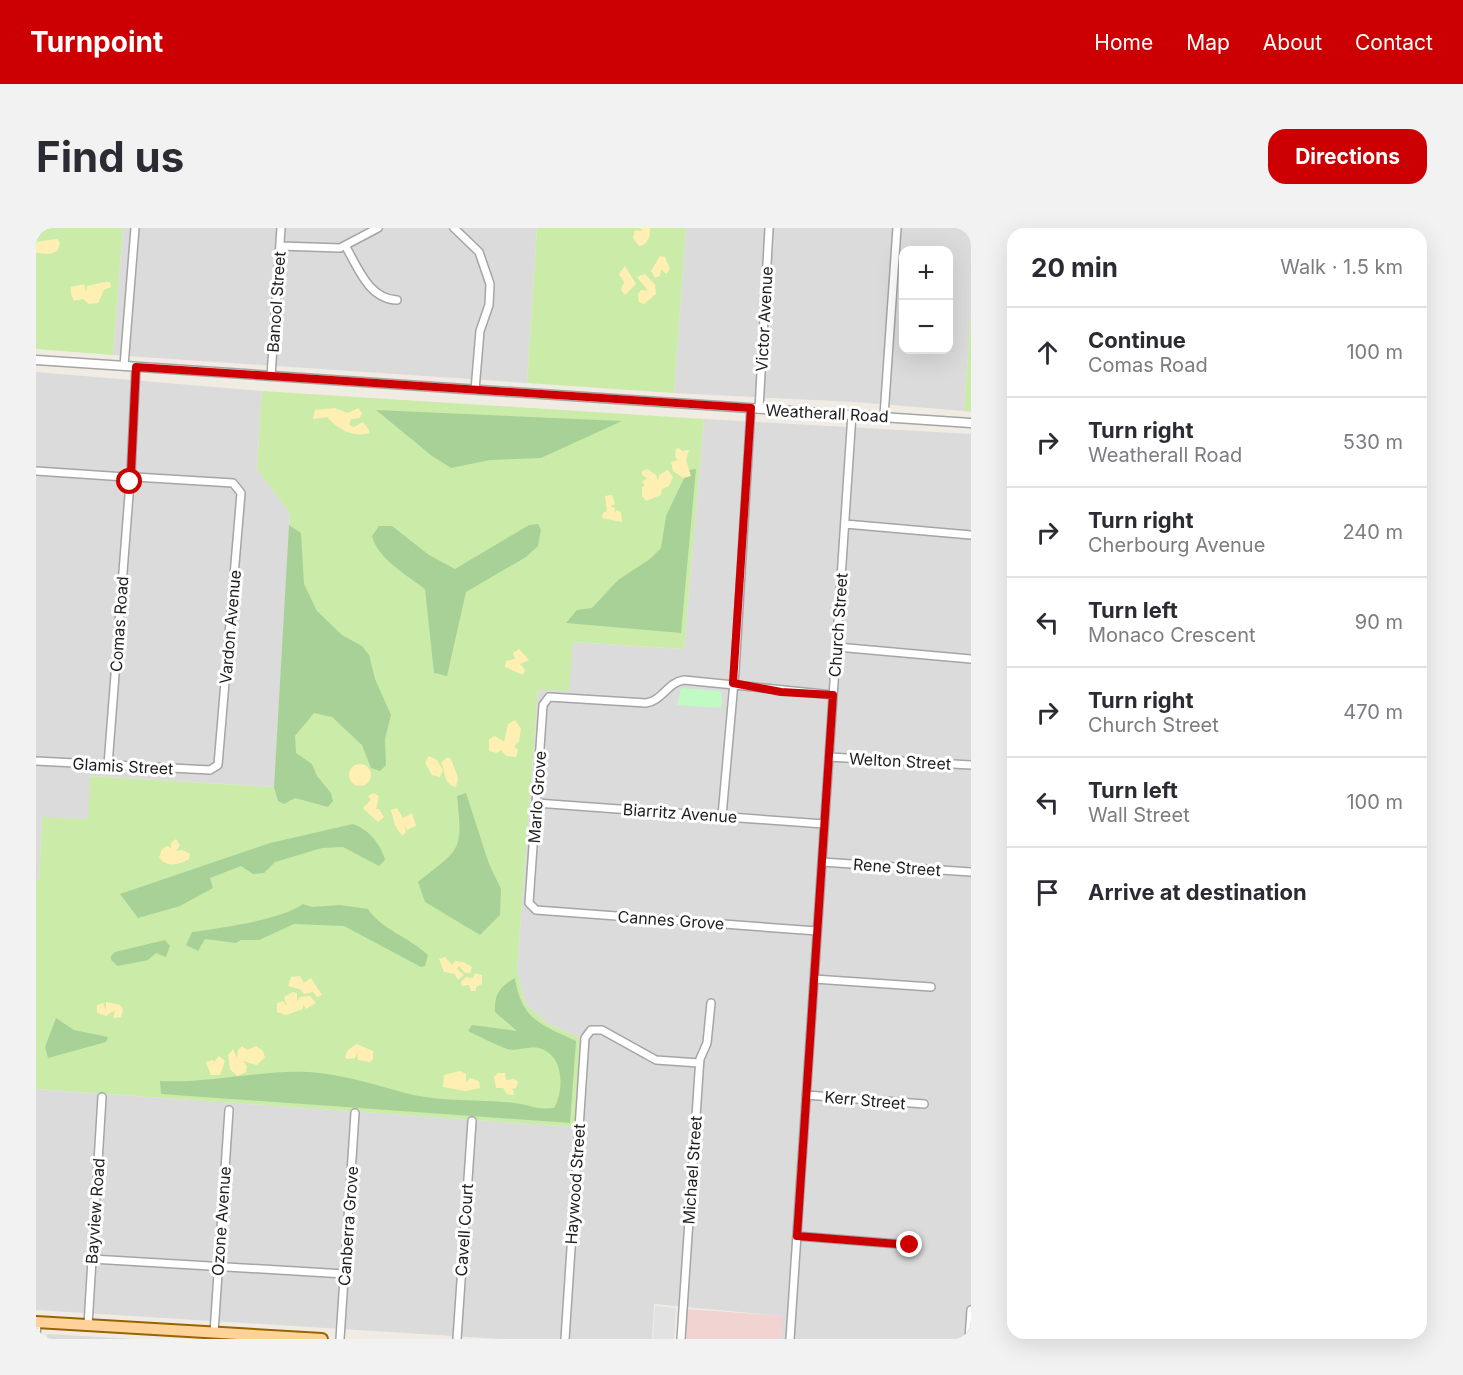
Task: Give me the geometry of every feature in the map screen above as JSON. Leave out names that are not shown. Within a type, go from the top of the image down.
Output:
[{"type":"main road","points":[[36,1322],[88,1325],[149,1334],[214,1333],[322,1339]]},
{"type":"street","points":[[124,366],[135,228]]},
{"type":"street","name":"Banool Street","points":[[271,376],[281,228]]},
{"type":"street","points":[[280,246],[327,249],[346,247],[378,228]]},
{"type":"street","points":[[454,228],[479,252],[490,284],[489,305],[480,331],[475,390]]},
{"type":"street","name":"Victor Avenue","points":[[722,816],[769,228]]},
{"type":"street","points":[[884,416],[897,228]]},
{"type":"street","points":[[346,247],[374,292],[383,298],[397,300]]},
{"type":"street","name":"Weatherall Road","points":[[36,360],[971,423]]},
{"type":"street","name":"Comas Road","points":[[108,765],[136,367]]},
{"type":"street","name":"Church Street","points":[[790,1339],[852,414]]},
{"type":"street","points":[[36,471],[130,477]]},
{"type":"street","name":"Vardon Avenue","points":[[130,477],[232,483],[238,486],[241,496],[219,761],[215,769],[210,770]]},
{"type":"street","points":[[845,524],[971,535]]},
{"type":"street","points":[[837,647],[971,659]]},
{"type":"street","name":"Marlo Grove","points":[[529,903],[543,705],[549,697],[646,703],[655,700],[678,680],[733,683]]},
{"type":"street","points":[[733,683],[781,692],[833,695]]},
{"type":"street","name":"Welton Street","points":[[829,757],[971,765]]},
{"type":"street","name":"Glamis Street","points":[[36,761],[210,770]]},
{"type":"street","name":"Biarritz Avenue","points":[[536,803],[824,824]]},
{"type":"street","name":"Rene Street","points":[[822,862],[971,872]]},
{"type":"street","name":"Cannes Grove","points":[[529,903],[536,910],[817,931]]},
{"type":"street","points":[[814,980],[931,987]]},
{"type":"street","name":"Michael Street","points":[[681,1339],[699,1063],[707,1043],[711,1003]]},
{"type":"street","name":"Haywood Street","points":[[565,1339],[585,1038],[591,1030],[602,1030],[656,1060],[699,1063]]},
{"type":"street","name":"Kerr Street","points":[[806,1095],[924,1104]]},
{"type":"street","name":"Bayview Road","points":[[88,1325],[102,1097]]},
{"type":"street","name":"Ozone Avenue","points":[[214,1333],[229,1110]]},
{"type":"street","name":"Canberra Grove","points":[[340,1339],[355,1113]]},
{"type":"street","name":"Cavell Court","points":[[457,1339],[472,1121]]},
{"type":"street","points":[[797,1236],[910,1245]]},
{"type":"street","points":[[92,1259],[345,1274]]},
{"type":"street","points":[[969,1339],[971,1310]]},
{"type":"street","points":[[36,1322],[36,1339]]},
{"type":"shaded area","points":[[123,228],[537,228],[527,383],[113,355]]},
{"type":"shaded area","points":[[686,228],[971,228],[971,313],[964,411],[855,402],[674,393]]},
{"type":"shaded area","points":[[36,372],[262,391],[257,468],[290,513],[274,787],[91,776],[89,819],[42,818],[39,880],[36,880]]},
{"type":"shaded area","points":[[704,419],[971,434],[971,1339],[781,1339],[782,1316],[654,1304],[652,1339],[501,1339],[36,1310],[36,1089],[575,1127],[580,1038],[547,1023],[525,1003],[517,970],[538,689],[573,642],[684,649]]},
{"type":"shaded area","points":[[655,1306],[676,1308],[674,1339],[653,1339]]},
{"type":"shaded area","points":[[687,1309],[783,1316],[781,1339],[686,1339]]},
{"type":"shaded area","points":[[47,1334],[135,1339],[47,1339]]},
{"type":"green space","points":[[36,228],[123,228],[113,355],[36,349]]},
{"type":"green space","points":[[537,228],[686,228],[674,393],[527,383]]},
{"type":"green space","points":[[971,313],[971,412],[964,411]]},
{"type":"green space","points":[[262,391],[704,419],[684,649],[573,642],[569,691],[538,689],[517,970],[525,1003],[547,1023],[580,1038],[575,1127],[36,1089],[36,880],[39,880],[42,817],[88,819],[90,776],[274,787],[290,513],[257,469]]},
{"type":"green space","points":[[376,410],[622,421],[541,458],[490,460],[451,468],[432,456]]},
{"type":"green space","points":[[696,469],[681,633],[566,623],[577,610],[592,608],[618,580],[650,559],[661,548],[666,516],[688,470]]},
{"type":"green space","points":[[538,524],[541,530],[538,546],[526,557],[466,592],[447,676],[434,673],[425,589],[386,559],[372,536],[379,526],[392,526],[429,555],[455,569],[529,525]]},
{"type":"green space","points":[[289,525],[301,533],[304,584],[317,611],[342,635],[362,646],[369,655],[375,679],[391,715],[385,739],[386,765],[380,771],[371,768],[362,745],[332,717],[314,713],[295,736],[296,753],[312,764],[317,776],[331,793],[333,801],[328,807],[295,798],[284,804],[278,801],[274,787]]},
{"type":"green space","points":[[681,688],[719,691],[722,694],[721,708],[677,705]]},
{"type":"green space","points":[[466,793],[489,864],[501,889],[500,915],[480,935],[425,902],[418,882],[451,855],[456,847],[459,839],[457,796]]},
{"type":"green space","points":[[353,824],[364,829],[377,843],[385,860],[379,866],[343,847],[322,848],[275,862],[264,873],[253,874],[241,866],[210,878],[213,888],[180,906],[138,918],[120,894],[270,843]]},
{"type":"green space","points":[[303,904],[312,907],[340,905],[368,909],[381,923],[428,955],[425,966],[421,967],[344,926],[294,924],[259,940],[241,940],[236,943],[205,939],[198,951],[186,945],[192,932],[266,919],[293,910]]},
{"type":"green space","points":[[165,940],[170,946],[166,957],[156,953],[148,960],[118,966],[111,960],[115,952]]},
{"type":"green space","points":[[515,978],[522,1003],[528,1012],[543,1025],[576,1041],[570,1123],[161,1094],[160,1081],[301,1072],[344,1077],[425,1097],[554,1108],[561,1083],[558,1066],[548,1052],[535,1047],[507,1049],[468,1031],[472,1025],[517,1031],[495,1012],[499,991]]},
{"type":"green space","points":[[56,1018],[74,1030],[108,1037],[106,1042],[48,1058],[45,1047]]},
{"type":"sand","points":[[640,228],[650,228],[650,231],[646,242],[639,246],[633,238],[635,230],[643,231]]},
{"type":"sand","points":[[57,239],[60,243],[58,250],[51,254],[36,253],[36,242]]},
{"type":"sand","points":[[660,256],[665,257],[670,269],[666,274],[661,269],[660,276],[655,278],[651,271]]},
{"type":"sand","points":[[625,266],[636,284],[625,295],[621,290],[624,282],[619,274]]},
{"type":"sand","points":[[645,274],[655,285],[656,294],[644,304],[639,302],[638,294],[641,290],[646,291],[647,289],[637,277]]},
{"type":"sand","points":[[110,282],[111,287],[104,290],[98,303],[89,304],[83,299],[74,301],[71,287],[84,284],[86,292],[87,286]]},
{"type":"sand","points":[[335,408],[348,413],[358,408],[362,413],[360,418],[351,419],[349,425],[354,427],[363,422],[369,433],[351,433],[327,417],[313,419],[315,410]]},
{"type":"sand","points":[[679,448],[682,451],[689,450],[686,460],[691,476],[683,478],[673,471],[671,462],[678,460],[675,457],[676,449]]},
{"type":"sand","points":[[647,469],[656,475],[658,481],[659,475],[668,470],[673,477],[669,486],[662,489],[661,495],[646,501],[642,496],[642,487],[645,486],[642,482],[647,478],[642,475],[642,471]]},
{"type":"sand","points":[[612,495],[615,504],[610,506],[615,508],[614,513],[617,510],[621,512],[622,522],[602,518],[603,513],[607,511],[605,496]]},
{"type":"sand","points":[[519,649],[529,660],[520,664],[525,670],[523,675],[505,667],[506,661],[515,659],[513,653]]},
{"type":"sand","points":[[515,720],[521,729],[519,742],[514,746],[518,750],[516,757],[506,756],[501,750],[497,753],[489,751],[489,739],[495,736],[504,742],[508,724]]},
{"type":"sand","points":[[429,756],[437,760],[443,770],[440,777],[432,775],[425,763]]},
{"type":"sand","points":[[448,757],[451,759],[458,778],[456,787],[447,780],[441,762]]},
{"type":"sand","points":[[360,764],[368,767],[371,775],[368,783],[360,786],[352,783],[349,775],[352,767]]},
{"type":"sand","points":[[374,793],[379,796],[376,809],[379,809],[384,817],[378,822],[363,808],[371,800],[368,796]]},
{"type":"sand","points":[[397,808],[403,818],[412,813],[416,826],[407,830],[404,825],[406,832],[402,836],[395,825],[391,810]]},
{"type":"sand","points":[[176,839],[180,845],[176,851],[183,850],[190,854],[189,859],[177,864],[165,863],[159,857],[162,849],[167,846],[171,848],[171,843]]},
{"type":"sand","points":[[445,957],[452,965],[455,961],[472,967],[470,973],[465,973],[459,966],[457,969],[464,975],[458,980],[455,974],[444,972],[439,959]]},
{"type":"sand","points":[[475,973],[482,975],[482,984],[476,987],[476,991],[471,991],[469,985],[462,986],[461,982],[466,977],[473,978]]},
{"type":"sand","points":[[300,976],[304,983],[311,978],[322,995],[317,997],[313,992],[304,994],[300,989],[288,986],[291,977]]},
{"type":"sand","points":[[293,992],[297,993],[297,1001],[300,997],[310,996],[316,1003],[306,1009],[303,1004],[303,1009],[286,1015],[277,1012],[277,1003],[283,1001],[287,1006],[284,997]]},
{"type":"sand","points":[[106,1002],[120,1005],[123,1010],[121,1017],[113,1018],[115,1010],[106,1016],[97,1013],[97,1005],[103,1003],[106,1010]]},
{"type":"sand","points":[[357,1044],[373,1051],[373,1059],[370,1062],[358,1060],[357,1053],[355,1058],[345,1057],[348,1050]]},
{"type":"sand","points":[[242,1046],[247,1050],[256,1046],[263,1051],[265,1057],[257,1065],[243,1061],[247,1066],[246,1072],[237,1076],[230,1069],[228,1055],[233,1049],[237,1058],[238,1050]]},
{"type":"sand","points":[[219,1056],[225,1061],[220,1075],[211,1075],[206,1062],[213,1060],[214,1062]]},
{"type":"sand","points":[[460,1071],[466,1074],[466,1083],[470,1078],[479,1081],[480,1088],[465,1091],[443,1087],[444,1075]]},
{"type":"sand","points":[[498,1073],[505,1073],[506,1080],[514,1079],[518,1082],[516,1088],[511,1089],[514,1091],[513,1095],[507,1094],[503,1088],[496,1088],[494,1077]]},
{"type":"route","points":[[130,482],[135,478],[135,474],[131,472],[136,367],[751,408],[733,683],[781,692],[833,695],[797,1236],[910,1245]]}]
